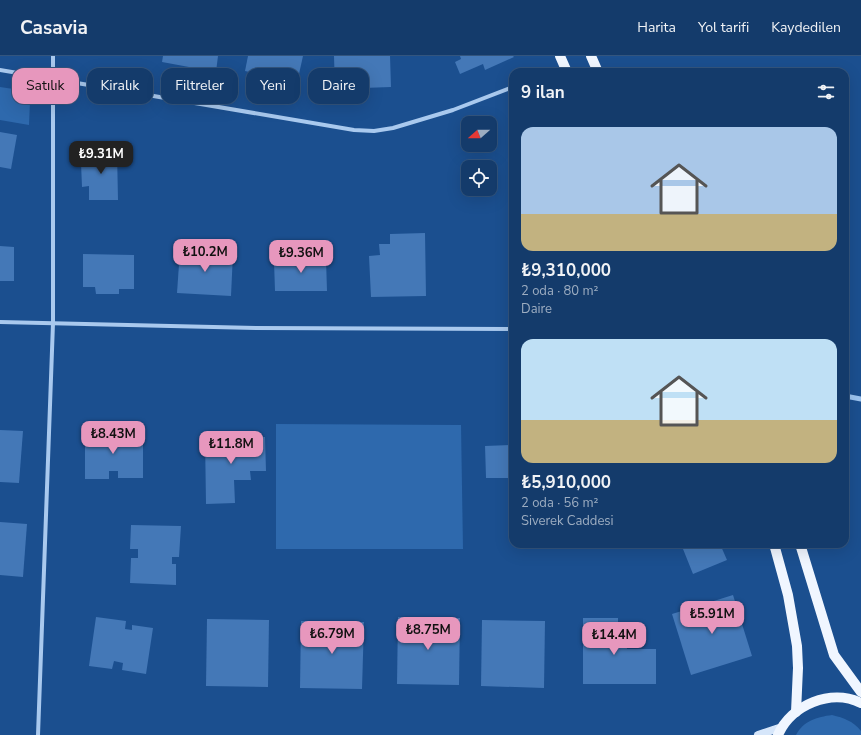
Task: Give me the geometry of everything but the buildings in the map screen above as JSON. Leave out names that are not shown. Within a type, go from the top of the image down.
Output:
[{"type":"main road","points":[[560,56],[565,68]]},
{"type":"main road","points":[[591,56],[596,68]]},
{"type":"main road","points":[[775,548],[788,595],[797,646],[798,668],[796,712]]},
{"type":"main road","points":[[801,548],[834,655],[861,692]]},
{"type":"main road","points":[[758,735],[780,731],[796,712],[814,701],[834,697],[855,700],[861,703]]},
{"type":"street","points":[[53,56],[53,68]]},
{"type":"street","points":[[0,70],[12,72]]},
{"type":"street","points":[[79,82],[354,130],[374,131],[393,128],[453,110],[509,89]]},
{"type":"street","points":[[38,735],[53,323],[53,104]]},
{"type":"street","points":[[0,322],[256,328],[509,329]]},
{"type":"shaded area","points":[[0,87],[12,89],[12,104],[30,104],[29,125],[0,120]]},
{"type":"shaded area","points":[[276,424],[461,425],[463,549],[276,549]]},
{"type":"shaded area","points":[[832,715],[851,722],[861,731],[861,735],[796,735],[802,726],[811,720]]},
{"type":"waterway","points":[[849,397],[861,399]]}]
